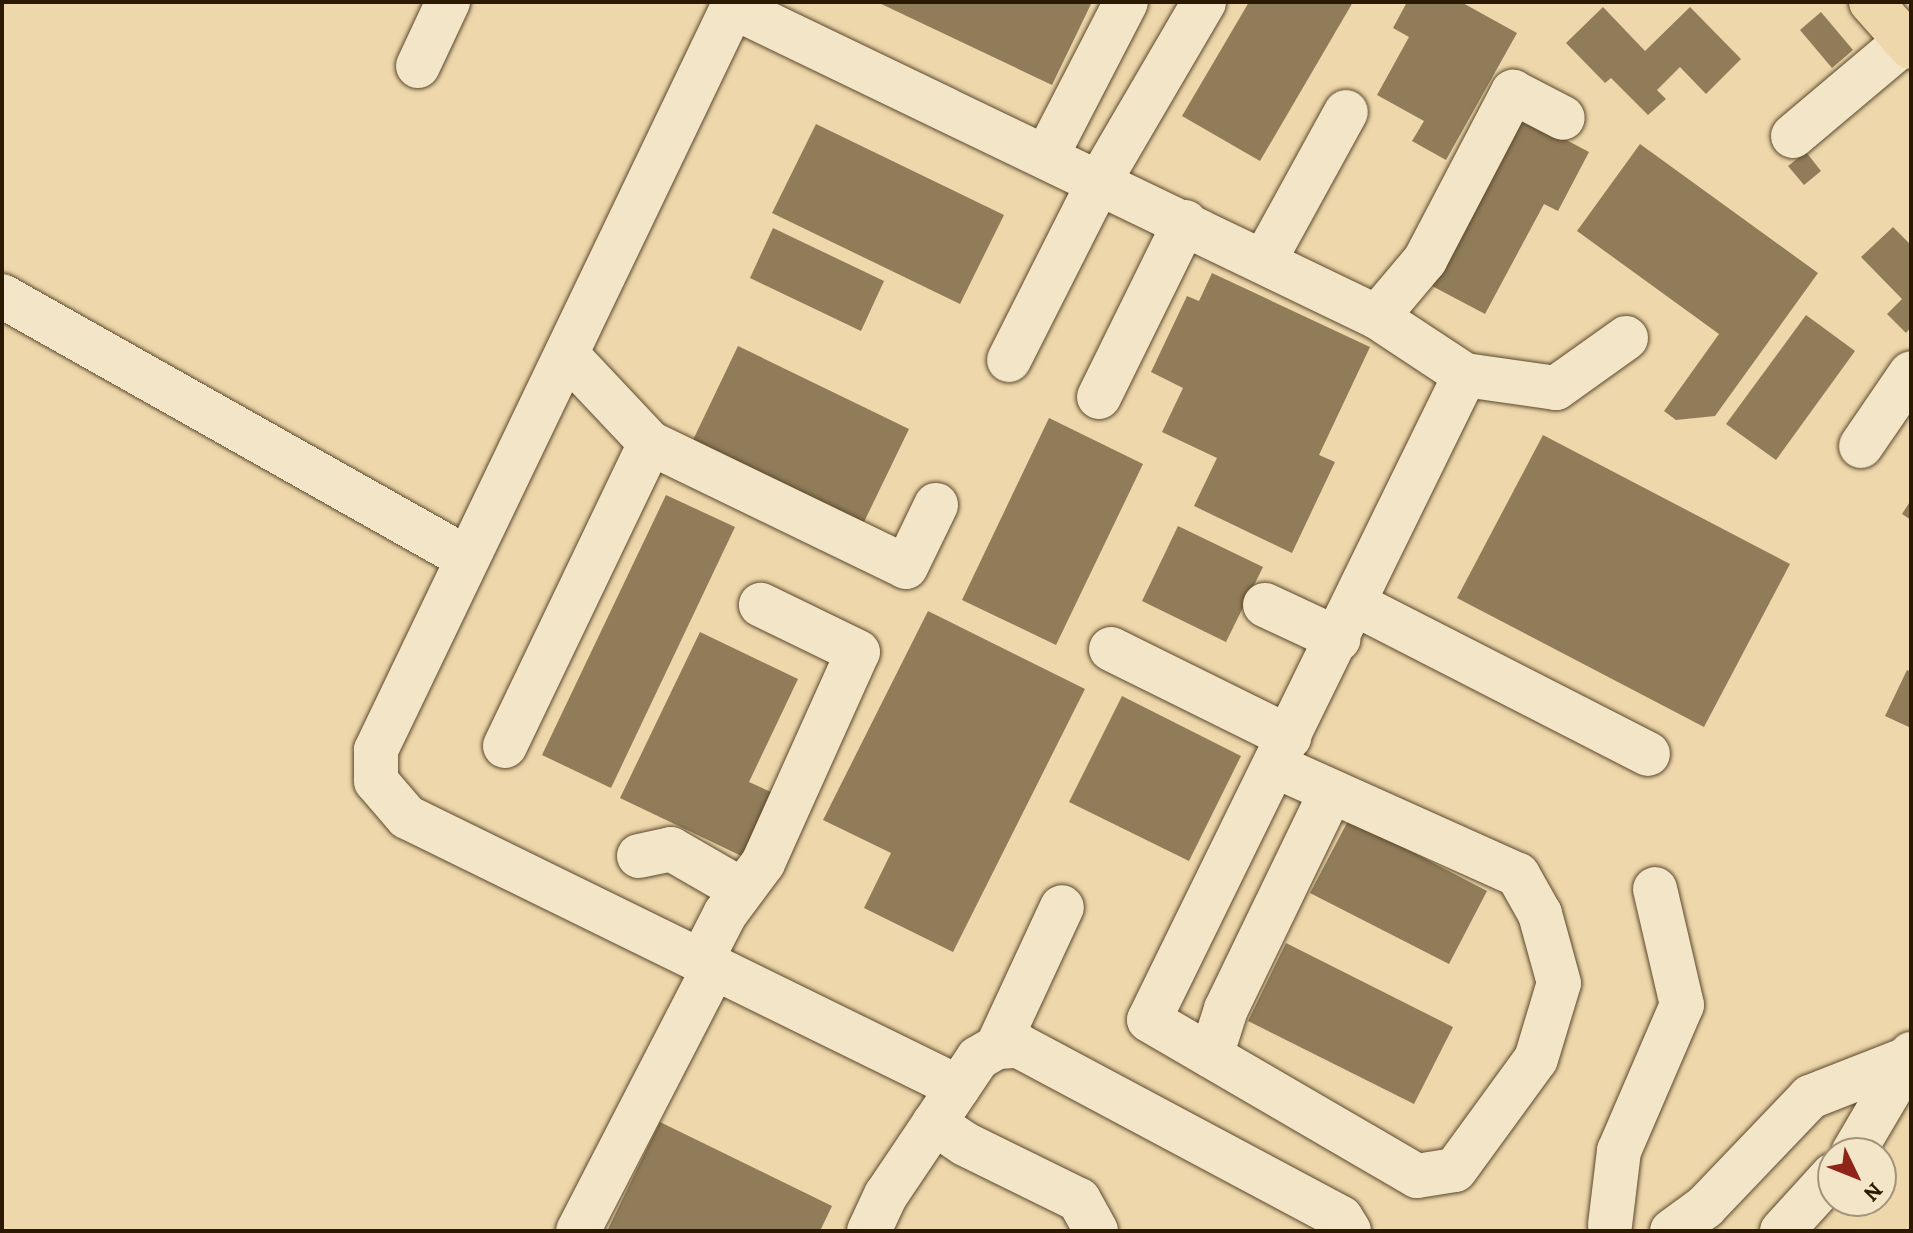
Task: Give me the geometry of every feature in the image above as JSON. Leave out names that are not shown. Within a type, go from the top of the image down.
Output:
[{"type":"highway","points":[[1871,2],[1908,44]]},
{"type":"street","points":[[418,66],[448,2]]},
{"type":"street","points":[[1046,157],[1126,2]]},
{"type":"street","points":[[1009,360],[1099,182],[1204,2]]},
{"type":"street","points":[[958,1087],[407,817],[376,781],[376,750],[465,557],[734,4],[1377,317],[1465,375],[1556,388],[1626,338]]},
{"type":"street","points":[[1793,136],[1908,44]]},
{"type":"street","points":[[1377,317],[1425,260],[1513,92],[1563,118]]},
{"type":"street","points":[[1264,261],[1346,112]]},
{"type":"street","points":[[1099,397],[1185,222]]},
{"type":"street","points":[[2,296],[465,557]]},
{"type":"street","points":[[566,354],[650,443],[906,567],[936,505]]},
{"type":"street","points":[[1861,446],[1911,373]]},
{"type":"street","points":[[1111,649],[1282,752],[1331,792],[1518,875],[1540,914],[1559,983],[1536,1059],[1455,1170],[1417,1176],[1149,1020],[1282,752],[1347,621],[1465,375]]},
{"type":"street","points":[[505,746],[650,443]]},
{"type":"street","points":[[578,1231],[742,890],[763,863],[858,652],[761,605]]},
{"type":"street","points":[[1265,605],[1347,621],[1648,754]]},
{"type":"street","points":[[1211,1056],[1226,1009],[1331,792]]},
{"type":"street","points":[[639,856],[671,849],[742,890]]},
{"type":"street","points":[[1619,1229],[1619,1151],[1682,1005],[1655,889]]},
{"type":"street","points":[[997,1047],[1062,907]]},
{"type":"street","points":[[869,1231],[934,1123],[978,1058],[997,1047],[1019,1046],[1341,1218],[1349,1231]]},
{"type":"street","points":[[1862,1137],[1909,1057]]},
{"type":"street","points":[[1672,1231],[1705,1207],[1810,1097],[1909,1057]]},
{"type":"street","points":[[934,1123],[965,1144],[1079,1200],[1096,1231]]},
{"type":"street","points":[[1782,1231],[1817,1193]]},
{"type":"building","points":[[877,2],[1092,2],[1052,85]]},
{"type":"building","points":[[1249,2],[1353,2],[1260,161],[1182,116]]},
{"type":"building","points":[[1407,2],[1461,2],[1517,33],[1446,160],[1412,141],[1424,121],[1377,95],[1409,37],[1393,28]]},
{"type":"building","points":[[1603,7],[1645,51],[1690,7],[1741,59],[1706,94],[1680,67],[1657,90],[1666,99],[1648,115],[1611,78],[1605,83],[1566,43]]},
{"type":"building","points":[[1821,12],[1853,50],[1832,68],[1800,30]]},
{"type":"building","points":[[1521,116],[1589,152],[1558,211],[1544,204],[1485,314],[1432,286]]},
{"type":"building","points":[[816,124],[1004,215],[960,304],[772,213]]},
{"type":"building","points":[[1640,144],[1818,273],[1715,416],[1676,420],[1664,411],[1719,334],[1577,231]]},
{"type":"building","points":[[1806,152],[1821,171],[1804,185],[1788,166]]},
{"type":"building","points":[[1893,227],[1911,245],[1911,327],[1906,333],[1887,314],[1902,299],[1861,257]]},
{"type":"building","points":[[773,228],[884,281],[861,331],[750,278]]},
{"type":"building","points":[[1212,273],[1370,347],[1319,455],[1335,462],[1292,553],[1194,506],[1217,458],[1162,432],[1183,388],[1151,372],[1187,296],[1199,301]]},
{"type":"building","points":[[1806,315],[1855,351],[1776,460],[1726,424]]},
{"type":"building","points":[[738,346],[909,429],[863,524],[692,442]]},
{"type":"building","points":[[1049,418],[1143,464],[1056,645],[962,600]]},
{"type":"building","points":[[1543,435],[1790,564],[1704,727],[1457,598]]},
{"type":"building","points":[[666,495],[735,527],[611,788],[542,755]]},
{"type":"building","points":[[1911,500],[1911,520],[1902,514]]},
{"type":"building","points":[[1178,526],[1263,567],[1226,642],[1142,601]]},
{"type":"building","points":[[928,611],[1085,689],[953,952],[864,908],[891,853],[823,820]]},
{"type":"building","points":[[700,632],[798,679],[749,782],[784,798],[754,862],[620,798]]},
{"type":"building","points":[[1907,670],[1911,672],[1911,728],[1885,716]]},
{"type":"building","points":[[1122,696],[1241,756],[1189,861],[1069,802]]},
{"type":"building","points":[[1349,819],[1487,891],[1449,964],[1310,893]]},
{"type":"building","points":[[1286,943],[1453,1027],[1414,1104],[1248,1021]]},
{"type":"building","points":[[660,1122],[832,1206],[820,1231],[607,1231]]}]
